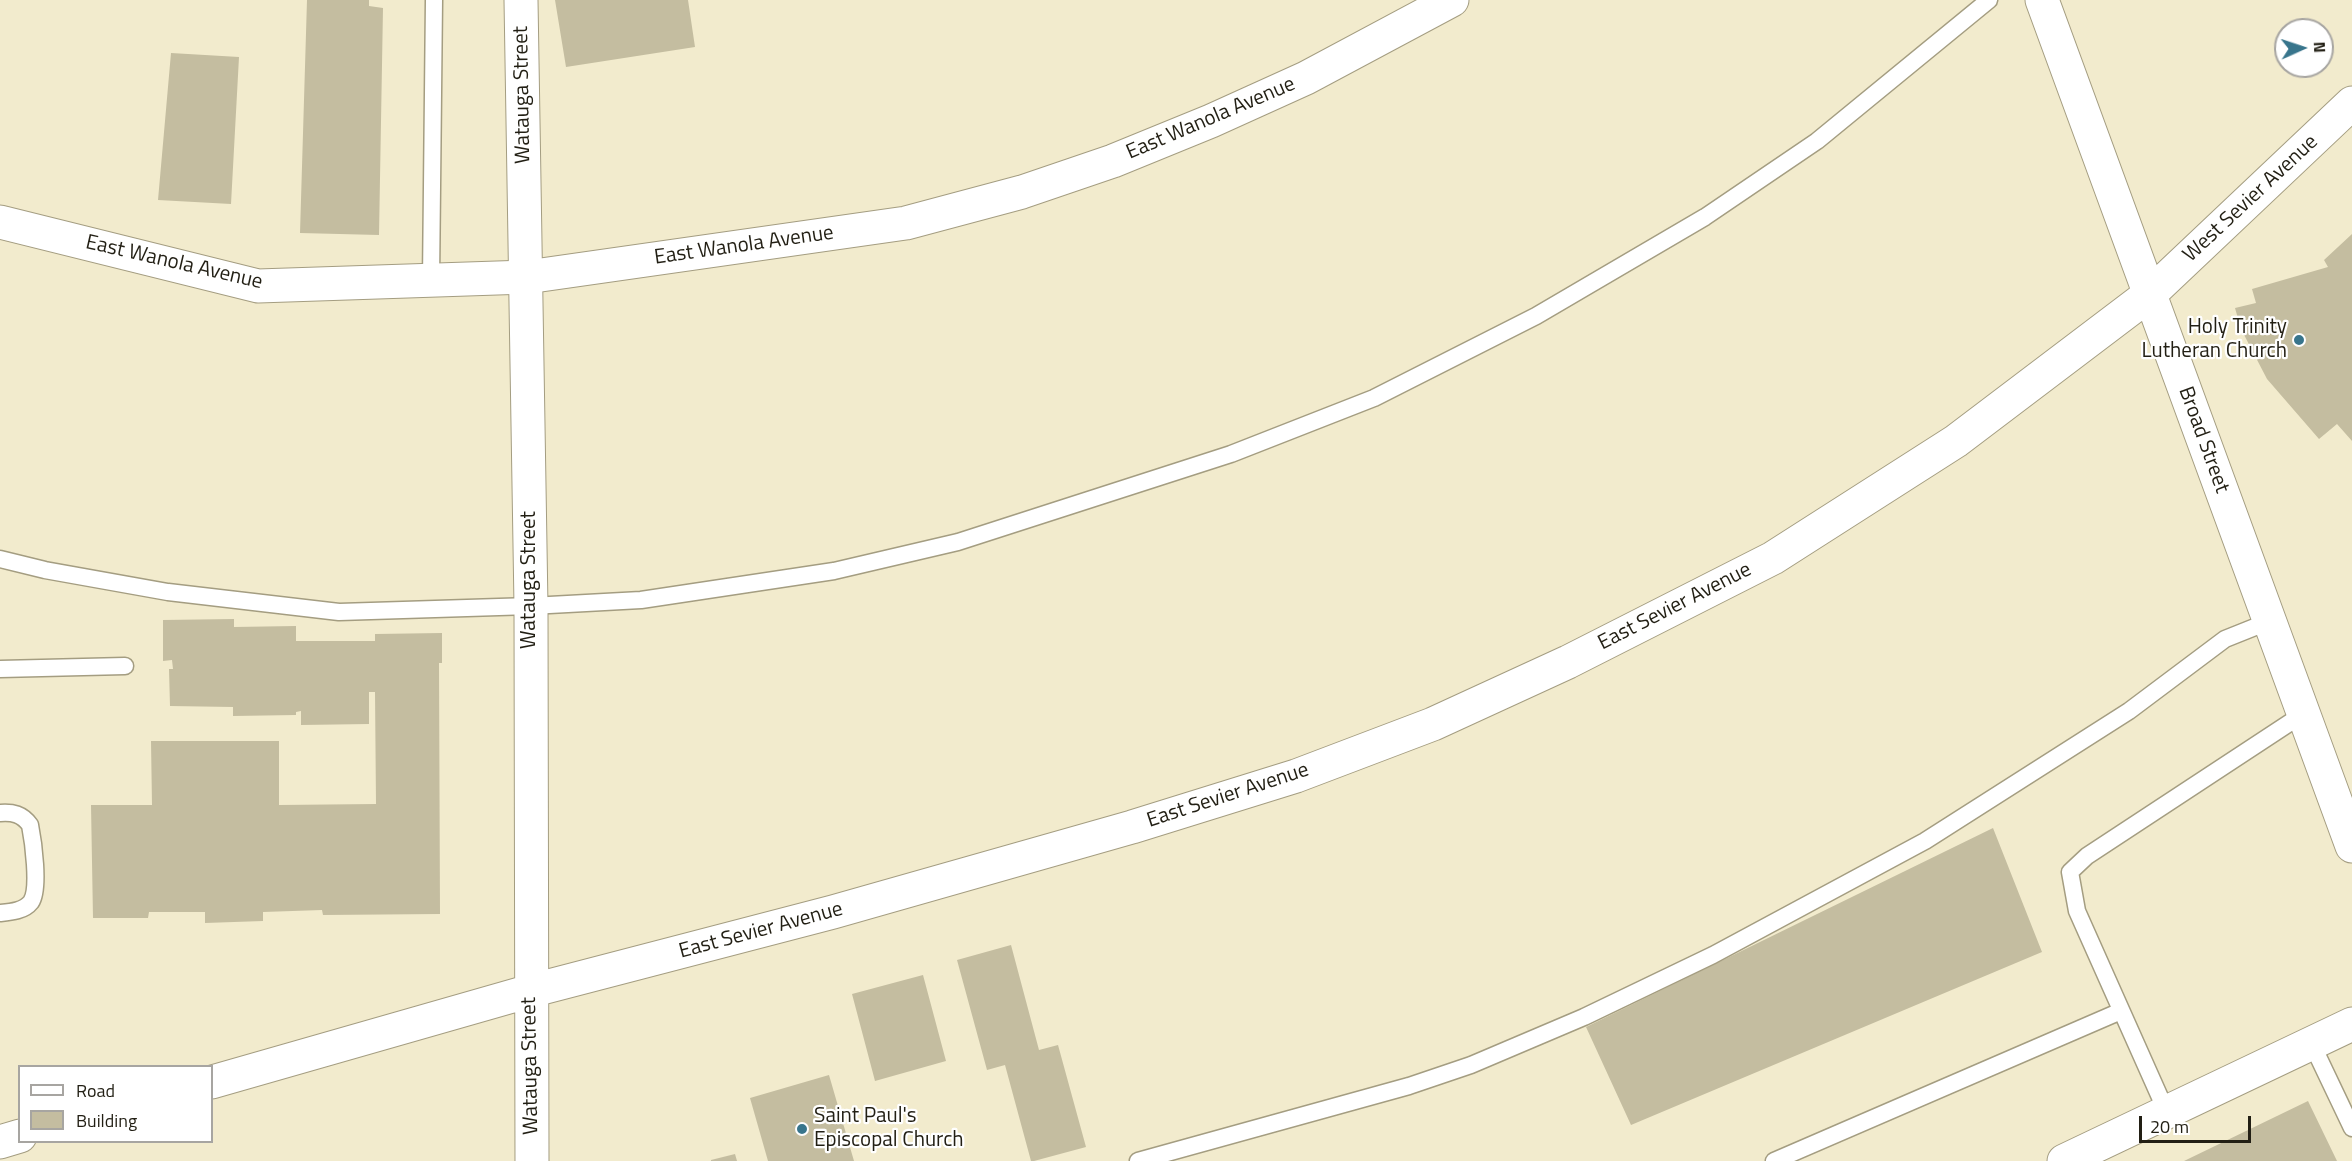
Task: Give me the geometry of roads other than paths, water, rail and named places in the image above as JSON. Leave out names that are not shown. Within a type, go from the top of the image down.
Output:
[{"type":"street","name":"Watauga Street","points":[[521,0],[531,606],[532,1161]]},
{"type":"street","name":"East Wanola Avenue","points":[[0,222],[258,286],[527,277],[915,221],[1022,192],[1113,161],[1211,121],[1306,78],[1452,0]]},
{"type":"street","name":"Broad Street","points":[[2042,0],[2352,846]]},
{"type":"street","name":"West Sevier Avenue","points":[[2150,294],[2352,103]]},
{"type":"street","name":"East Sevier Avenue","points":[[213,1082],[530,991],[833,912],[1132,827],[1296,776],[1433,724],[1568,662],[1773,558],[1956,441],[2150,294]]},
{"type":"street","points":[[2064,1161],[2352,1024]]},
{"type":"lane","points":[[431,280],[434,0]]},
{"type":"lane","points":[[0,559],[45,570],[168,592],[339,612],[640,600],[834,572],[958,542],[1231,454],[1374,398],[1536,316],[1705,217],[1817,141],[1989,0]]},
{"type":"lane","points":[[1138,1161],[1409,1086],[1471,1065],[1584,1017],[1713,955],[1925,841],[2128,711],[2225,639],[2270,621]]},
{"type":"lane","points":[[0,669],[124,666]]},
{"type":"lane","points":[[2167,1113],[2077,911],[2070,872],[2087,856],[2303,714]]},
{"type":"lane","points":[[0,813],[17,814],[26,819],[30,825],[35,888],[32,901],[24,908],[0,913]]},
{"type":"lane","points":[[1774,1161],[2121,1011]]},
{"type":"lane","points":[[2312,1044],[2352,1128]]},
{"type":"place","name":"Holy Trinity Lutheran Church","points":[[2299,340]]},
{"type":"place","name":"Saint Paul's Episcopal Church","points":[[802,1129]]}]
